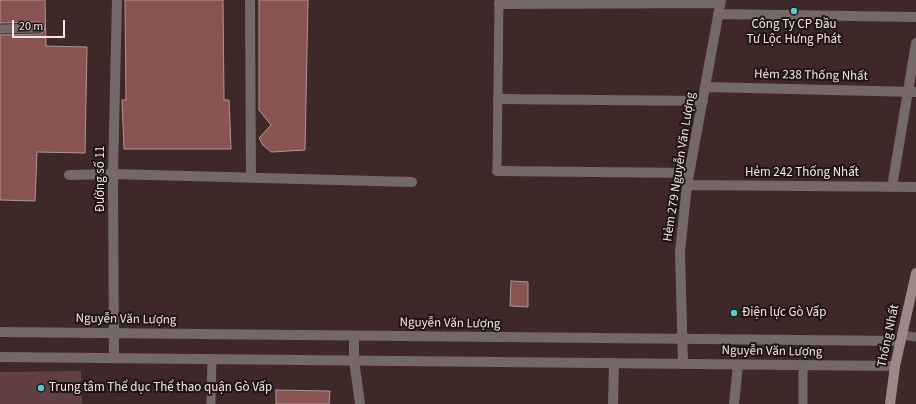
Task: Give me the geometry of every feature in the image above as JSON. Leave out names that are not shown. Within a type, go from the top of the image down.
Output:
[{"type":"main road","name":"Thống Nhất","points":[[890,404],[895,366],[916,273]]},
{"type":"street","name":"Đường số 11","points":[[114,358],[113,174],[117,0]]},
{"type":"street","points":[[250,0],[251,178]]},
{"type":"street","points":[[499,2],[721,1]]},
{"type":"street","name":"Hẻm 279 Nguyễn Văn Lượng","points":[[683,364],[680,252],[687,185],[721,1]]},
{"type":"street","points":[[718,14],[916,17]]},
{"type":"street","points":[[892,187],[912,92],[916,43]]},
{"type":"street","name":"Hẻm 238 Thống Nhất","points":[[705,87],[912,92]]},
{"type":"street","points":[[498,99],[703,101]]},
{"type":"street","points":[[497,171],[689,173]]},
{"type":"street","points":[[69,175],[113,174],[412,182]]},
{"type":"street","name":"Hẻm 242 Thống Nhất","points":[[687,185],[916,187]]},
{"type":"street","name":"Nguyễn Văn Lượng","points":[[0,332],[683,339],[901,338]]},
{"type":"street","points":[[354,336],[354,360],[360,404]]},
{"type":"street","name":"Nguyễn Văn Lượng","points":[[0,357],[895,366]]},
{"type":"street","points":[[613,404],[614,363]]},
{"type":"street","points":[[734,404],[738,364]]},
{"type":"lane","points":[[497,171],[499,2]]},
{"type":"lane","points":[[0,29],[39,28]]},
{"type":"lane","points":[[901,338],[916,338]]},
{"type":"lane","points":[[211,404],[212,359]]},
{"type":"lane","points":[[802,404],[803,365]]},
{"type":"shaded area","name":"Trung tâm Thể dục Thể thao quận Gò Vấp","points":[[81,371],[82,404],[0,404],[0,372]]},
{"type":"building","points":[[0,0],[45,0],[46,46],[87,47],[85,153],[37,152],[35,201],[0,200],[0,35],[40,34],[44,31],[45,27],[39,22],[0,23]]},
{"type":"building","points":[[125,0],[223,0],[224,100],[229,100],[231,149],[124,149],[122,100],[126,100]]},
{"type":"building","points":[[259,0],[308,0],[305,150],[271,152],[263,145],[259,138],[271,125],[259,110]]},
{"type":"building","points":[[511,281],[528,282],[528,307],[510,306]]},
{"type":"building","points":[[276,390],[330,391],[329,404],[276,404]]},
{"type":"place","name":"Công Ty CP Đầu Tư Lộc Hưng Phát","points":[[794,11]]},
{"type":"place","name":"Điện lực Gò Vấp","points":[[734,313]]},
{"type":"place","name":"Trung tâm Thể dục Thể thao quận Gò Vấp","points":[[41,388]]}]
